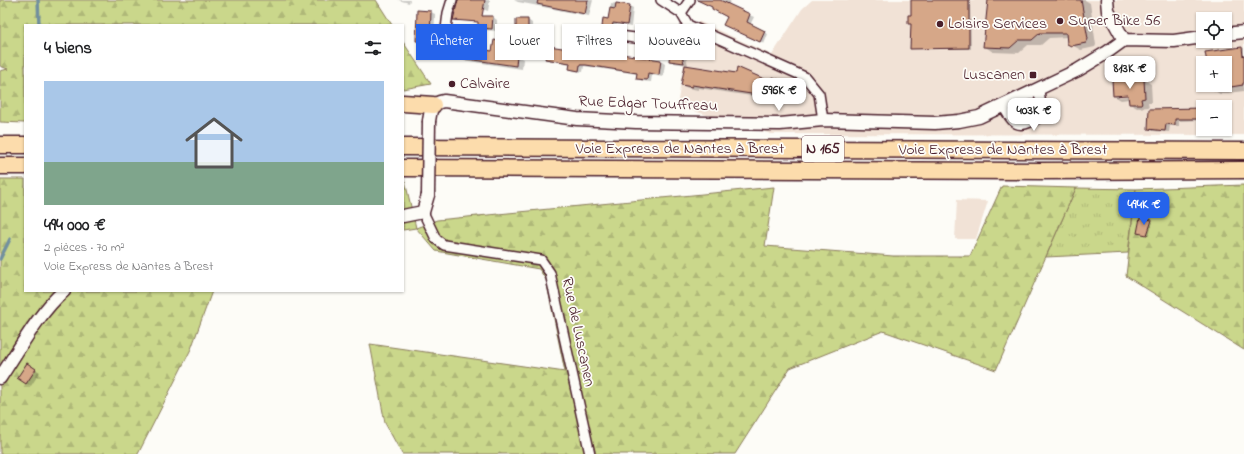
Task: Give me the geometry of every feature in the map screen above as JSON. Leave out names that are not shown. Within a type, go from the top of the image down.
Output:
[{"type":"highway","points":[[404,104],[433,105]]},
{"type":"highway","points":[[0,145],[24,145]]},
{"type":"highway","name":"Voie Express de Nantes à Brest","points":[[404,147],[1244,151]]},
{"type":"highway","points":[[0,166],[24,166]]},
{"type":"highway","name":"Voie Express de Nantes à Brest","points":[[404,168],[1033,171],[1244,170]]},
{"type":"street","points":[[447,24],[452,0]]},
{"type":"street","points":[[661,0],[681,13],[687,24]]},
{"type":"street","points":[[681,13],[690,0]]},
{"type":"street","points":[[1107,0],[1108,11],[1124,40],[1174,41],[1196,38]]},
{"type":"street","points":[[1232,33],[1244,32]]},
{"type":"street","points":[[715,37],[805,77],[819,94],[823,120]]},
{"type":"street","name":"Rue Edgar Touffreau","points":[[433,105],[437,102],[444,101],[577,119],[636,122],[780,124],[823,120],[935,123],[959,122],[979,118],[1078,70],[1124,40]]},
{"type":"street","points":[[1003,106],[1012,121],[1020,124],[1032,121],[1038,118],[1041,107],[1039,89]]},
{"type":"street","points":[[404,216],[424,212],[428,195],[429,121],[433,105]]},
{"type":"street","name":"Rue de Luscanen","points":[[424,212],[436,239],[444,245],[541,260],[550,273],[590,454]]},
{"type":"street","points":[[0,378],[41,316],[55,298],[63,292]]},
{"type":"shaded area","points":[[812,0],[1244,0],[1244,135],[1232,135],[1232,100],[1196,100],[1196,135],[771,134],[677,106],[685,60],[715,60],[715,29],[772,55],[802,9]]},
{"type":"shaded area","points":[[698,21],[705,24],[697,24]]},
{"type":"shaded area","points":[[957,200],[988,201],[976,239],[955,239]]},
{"type":"green space","points":[[0,0],[376,0],[391,24],[24,24],[24,123],[0,122],[0,71],[8,69],[0,66]]},
{"type":"green space","points":[[404,44],[431,84],[404,89]]},
{"type":"green space","points":[[0,179],[24,179],[24,292],[212,292],[191,349],[138,454],[0,454]]},
{"type":"green space","points":[[404,181],[405,181],[416,228],[404,230]]},
{"type":"green space","points":[[1244,185],[1244,350],[1126,276],[1136,189]]},
{"type":"green space","points":[[1002,186],[1076,188],[996,370],[883,331],[790,368],[735,454],[402,454],[385,423],[370,344],[565,372],[546,280],[539,269],[436,251],[416,228],[437,220],[774,187],[765,246],[893,256],[970,256]]},
{"type":"green space","points":[[1076,188],[1136,189],[1128,253],[1046,257]]},
{"type":"building","points":[[458,0],[485,0],[482,16],[493,16],[492,29],[487,29],[487,24],[453,20]]},
{"type":"building","points":[[538,0],[588,0],[585,14],[537,4]]},
{"type":"building","points":[[697,0],[720,0],[750,14],[747,22],[765,31],[760,42],[723,25],[727,17],[712,9],[712,7]]},
{"type":"building","name":"Loisirs Services","points":[[911,0],[969,0],[969,48],[910,49],[911,24],[908,24],[908,15],[911,15]]},
{"type":"building","points":[[988,0],[1081,0],[1088,39],[1086,43],[1071,46],[1067,44],[1066,33],[1040,33],[1032,40],[1019,40],[1010,48],[983,47]]},
{"type":"building","points":[[616,3],[630,5],[627,25],[613,23],[602,24],[603,18],[608,19],[610,8],[615,9]]},
{"type":"building","points":[[417,10],[431,11],[431,24],[417,24]]},
{"type":"building","points":[[516,19],[528,19],[528,24],[516,24]]},
{"type":"building","points":[[495,40],[495,60],[517,60],[516,66],[475,60],[487,60],[487,50],[492,51]]},
{"type":"building","points":[[554,47],[562,48],[562,60],[627,60],[627,55],[635,56],[635,60],[661,60],[659,75],[648,73],[647,80],[636,79],[637,73],[586,65],[580,65],[579,71],[569,69],[570,63],[551,60],[554,60]]},
{"type":"building","points":[[1242,47],[1243,56],[1244,55],[1243,85],[1232,87],[1232,56],[1206,56],[1205,52]]},
{"type":"building","points":[[683,60],[684,63],[669,61]]},
{"type":"building","points":[[685,65],[736,73],[737,67],[771,82],[773,77],[787,83],[785,88],[791,91],[784,99],[692,85],[692,87],[681,85]]},
{"type":"building","points":[[1144,79],[1145,98],[1141,99],[1142,104],[1129,104],[1128,95],[1113,96],[1112,80]]},
{"type":"building","points":[[1196,108],[1196,119],[1175,119],[1175,125],[1166,124],[1165,131],[1148,129],[1149,109]]},
{"type":"building","points":[[1140,218],[1152,220],[1147,235],[1137,233]]},
{"type":"building","points":[[27,363],[36,369],[26,384],[17,378]]},
{"type":"waterway","points":[[38,0],[39,24]]},
{"type":"waterway","points":[[0,259],[10,239]]},
{"type":"place","name":"Super Bike 56","points":[[1060,21]]},
{"type":"place","name":"Loisirs Services","points":[[940,24]]},
{"type":"place","name":"Luscanen","points":[[1033,75]]},
{"type":"place","name":"Calvaire","points":[[452,84]]}]
